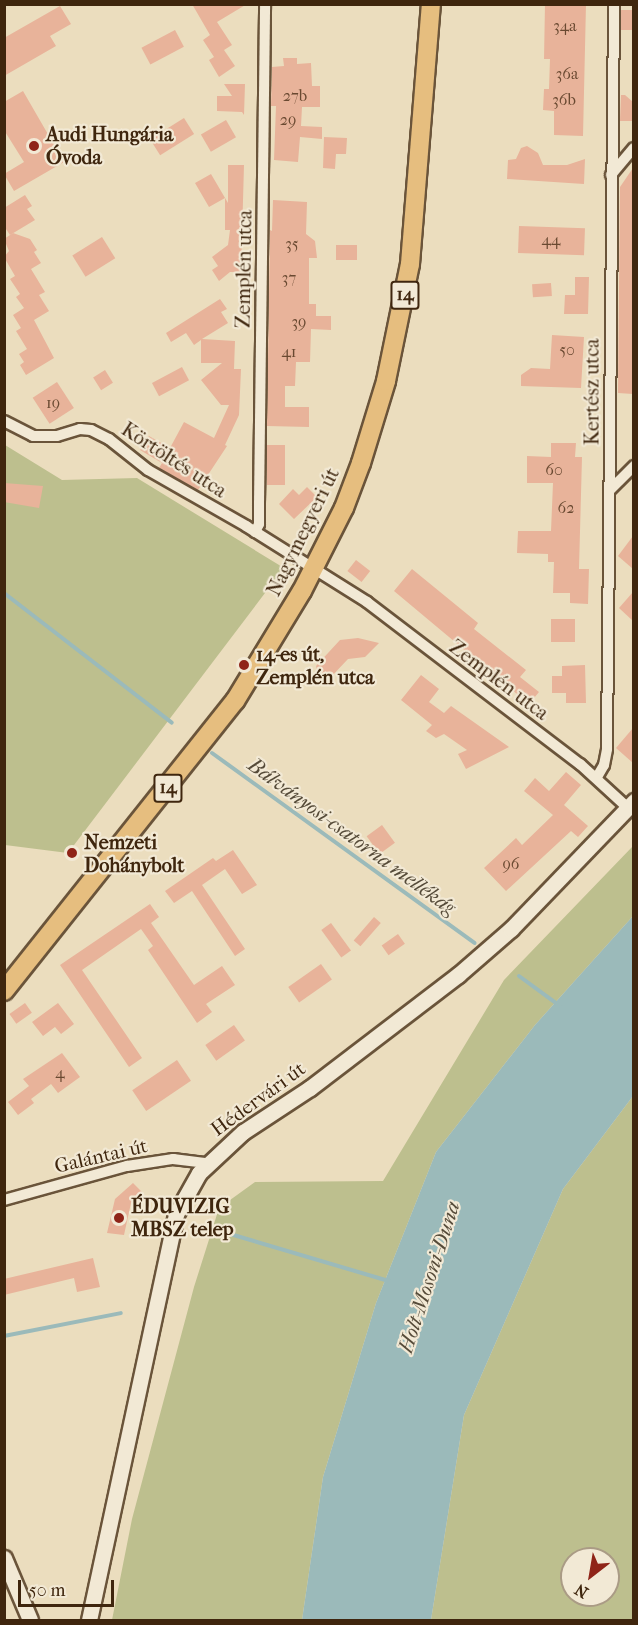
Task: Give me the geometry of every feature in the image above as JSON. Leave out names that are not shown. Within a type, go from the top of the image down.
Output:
[{"type":"main road","name":"Nagymegyeri út","points":[[4,991],[235,701],[313,571],[356,479],[394,350],[410,264],[431,4]]},
{"type":"street","name":"Zemplén utca","points":[[255,532],[259,524],[265,4]]},
{"type":"street","name":"Kertész utca","points":[[597,777],[604,765],[607,749],[614,4]]},
{"type":"street","points":[[612,176],[633,148]]},
{"type":"street","name":"Körtöltés utca","points":[[4,421],[24,433],[44,437],[80,429],[100,434],[159,476],[255,532],[313,571]]},
{"type":"street","points":[[610,490],[633,466]]},
{"type":"street","name":"Zemplén utca","points":[[313,571],[367,602],[630,804]]},
{"type":"street","name":"Hédervári út","points":[[89,1620],[176,1214],[207,1163],[243,1132],[310,1088],[459,975],[511,929],[630,804]]},
{"type":"street","name":"Galántai út","points":[[4,1200],[127,1166],[173,1159],[207,1163]]},
{"type":"street","points":[[4,1558],[30,1620]]},
{"type":"green space","points":[[5,445],[62,480],[137,478],[284,568],[68,853],[5,845]]},
{"type":"green space","points":[[633,846],[633,916],[535,1025],[436,1152],[376,1303],[323,1477],[302,1620],[112,1620],[132,1519],[194,1287],[219,1208],[255,1182],[383,1181],[504,980]]},
{"type":"green space","points":[[633,1096],[633,1620],[431,1620],[464,1415],[563,1189]]},
{"type":"water","name":"Holt-Mosoni-Duna","points":[[633,916],[633,1096],[563,1189],[464,1415],[431,1620],[302,1620],[323,1477],[376,1303],[436,1152],[535,1025]]},
{"type":"building","points":[[192,4],[247,4],[217,22],[232,45],[224,50],[235,66],[219,77],[209,60],[214,57],[203,40],[210,35]]},
{"type":"building","points":[[545,4],[586,4],[583,136],[554,135],[554,111],[543,110],[544,89],[549,89],[550,59],[544,59]]},
{"type":"building","points":[[60,6],[71,24],[50,36],[56,46],[4,76],[4,38]]},
{"type":"building","points":[[621,10],[633,10],[633,30],[621,30]]},
{"type":"building","points":[[175,30],[184,47],[150,65],[141,48]]},
{"type":"building","points":[[283,58],[297,58],[297,64],[311,63],[312,86],[320,86],[320,107],[302,107],[301,126],[322,127],[322,139],[300,137],[298,162],[274,160],[276,106],[271,106],[272,67],[284,66]]},
{"type":"building","points":[[224,84],[245,84],[244,115],[242,112],[217,111],[217,96],[232,96]]},
{"type":"building","name":"Audi Hungária Óvoda","points":[[23,91],[64,162],[14,191],[4,174],[24,162],[4,130],[4,102]]},
{"type":"building","points":[[621,95],[625,95],[633,102],[633,121],[620,121]]},
{"type":"building","points":[[184,118],[194,134],[160,155],[150,139]]},
{"type":"building","points":[[226,120],[236,137],[211,152],[201,134]]},
{"type":"building","points":[[324,137],[347,138],[346,154],[336,154],[335,169],[323,168]]},
{"type":"building","points":[[527,146],[538,153],[543,165],[567,165],[585,159],[584,184],[507,179],[508,160],[516,159],[521,148]]},
{"type":"building","points":[[228,165],[244,165],[241,272],[230,272],[219,281],[212,270],[218,266],[212,257],[228,245],[230,230],[225,230],[225,198],[209,207],[195,183],[211,174],[228,203]]},
{"type":"building","points":[[633,168],[633,394],[618,393],[620,187]]},
{"type":"building","points":[[25,195],[32,206],[27,209],[35,220],[10,235],[4,226],[4,208]]},
{"type":"building","points":[[273,200],[307,202],[306,234],[315,241],[317,258],[309,258],[309,304],[316,304],[316,316],[331,316],[331,330],[311,329],[310,362],[296,362],[295,386],[285,386],[285,407],[309,407],[309,427],[267,426],[270,230],[272,231]]},
{"type":"building","points":[[519,226],[585,228],[584,255],[518,253]]},
{"type":"building","points":[[13,233],[30,239],[37,250],[34,252],[41,263],[31,269],[45,292],[39,295],[49,311],[34,320],[54,358],[26,375],[20,365],[24,362],[19,354],[27,349],[16,331],[21,328],[13,315],[24,308],[16,297],[20,294],[10,279],[15,276],[4,257],[9,251],[4,239]]},
{"type":"building","points":[[102,237],[115,258],[86,277],[72,256]]},
{"type":"building","points":[[336,245],[357,245],[357,260],[336,260]]},
{"type":"building","points":[[575,277],[589,277],[588,314],[564,314],[565,295],[575,295]]},
{"type":"building","points":[[551,283],[552,296],[533,297],[532,284]]},
{"type":"building","points":[[220,299],[227,309],[221,312],[228,323],[202,339],[235,341],[234,369],[241,369],[239,415],[225,445],[227,446],[198,490],[159,468],[162,463],[140,450],[149,436],[170,448],[184,422],[214,438],[229,405],[221,405],[201,380],[222,363],[201,363],[201,340],[194,345],[186,333],[171,342],[166,333]]},
{"type":"building","points":[[552,335],[584,337],[581,388],[521,386],[521,375],[531,368],[550,369]]},
{"type":"building","points":[[182,367],[189,380],[159,396],[152,383]]},
{"type":"building","points":[[105,370],[113,383],[101,390],[93,377]]},
{"type":"building","points":[[57,382],[74,408],[50,424],[33,398]]},
{"type":"building","points":[[551,443],[576,443],[575,457],[582,457],[579,569],[589,569],[588,604],[570,603],[570,593],[553,593],[554,562],[548,562],[548,554],[517,553],[518,531],[551,531],[553,483],[527,483],[527,456],[551,457]]},
{"type":"building","points":[[267,445],[285,445],[285,485],[267,485]]},
{"type":"building","points":[[4,483],[43,486],[39,508],[4,502]]},
{"type":"building","points":[[307,487],[317,497],[294,519],[279,504],[293,489],[299,495]]},
{"type":"building","points":[[633,536],[633,569],[618,556]]},
{"type":"building","points":[[356,560],[370,571],[362,582],[347,571]]},
{"type":"building","points":[[412,569],[478,623],[474,629],[526,670],[520,677],[539,692],[529,704],[394,591]]},
{"type":"building","points":[[633,592],[633,621],[619,608]]},
{"type":"building","points":[[551,619],[575,619],[575,642],[551,642]]},
{"type":"building","points":[[358,638],[379,643],[365,657],[348,659],[329,679],[319,677],[316,666],[340,640]]},
{"type":"building","points":[[585,665],[586,703],[566,703],[566,693],[552,693],[552,676],[562,676],[562,666]]},
{"type":"building","points":[[421,675],[439,689],[429,702],[444,713],[451,706],[509,747],[466,769],[458,754],[467,750],[444,734],[436,738],[426,731],[432,725],[401,700]]},
{"type":"building","points":[[633,728],[633,763],[616,748]]},
{"type":"building","points":[[566,772],[581,785],[564,805],[588,826],[578,837],[571,831],[506,891],[484,868],[516,838],[522,845],[553,815],[524,791],[535,778],[549,791]]},
{"type":"building","points":[[382,825],[395,843],[380,854],[367,836]]},
{"type":"building","points":[[233,850],[257,885],[242,894],[225,869],[202,885],[245,949],[235,956],[192,891],[174,903],[165,891],[213,858],[216,861]]},
{"type":"building","points":[[150,904],[159,917],[151,923],[194,985],[222,966],[235,985],[206,1004],[212,1012],[197,1023],[148,950],[153,946],[141,929],[82,970],[142,1058],[129,1067],[60,965]]},
{"type":"building","points":[[374,917],[381,923],[360,946],[354,940]]},
{"type":"building","points":[[331,923],[351,951],[341,958],[321,930]]},
{"type":"building","points":[[398,934],[405,944],[388,955],[382,945]]},
{"type":"building","points":[[321,964],[332,980],[299,1003],[288,987]]},
{"type":"building","points":[[25,1003],[32,1013],[16,1024],[9,1014]]},
{"type":"building","points":[[58,1003],[74,1024],[61,1034],[55,1027],[43,1036],[32,1022]]},
{"type":"building","points":[[234,1025],[245,1041],[216,1061],[205,1045]]},
{"type":"building","points":[[62,1053],[80,1077],[58,1093],[51,1084],[31,1099],[34,1103],[18,1115],[8,1102],[29,1086],[23,1079]]},
{"type":"building","points":[[177,1060],[191,1081],[146,1111],[132,1090]]},
{"type":"building","name":"ÉDUVIZIG MBSZ telep","points":[[133,1183],[143,1193],[131,1203],[124,1235],[107,1233],[115,1199]]},
{"type":"building","points":[[93,1258],[100,1287],[77,1292],[74,1278],[4,1295],[4,1279]]},
{"type":"waterway","name":"Bálványosi-csatorna mellékág","points":[[4,593],[172,723]]},
{"type":"waterway","name":"Bálványosi-csatorna mellékág","points":[[212,753],[474,943]]},
{"type":"waterway","name":"Bálványosi-csatorna mellékág","points":[[519,976],[560,1006]]},
{"type":"waterway","points":[[220,1231],[389,1281]]},
{"type":"waterway","points":[[4,1336],[121,1313]]},
{"type":"place","name":"Audi Hungária Óvoda","points":[[34,146]]},
{"type":"place","name":"14-es út, Zemplén utca","points":[[244,665]]},
{"type":"place","name":"Nemzeti Dohánybolt","points":[[72,853]]},
{"type":"place","name":"ÉDUVIZIG MBSZ telep","points":[[119,1218]]}]
